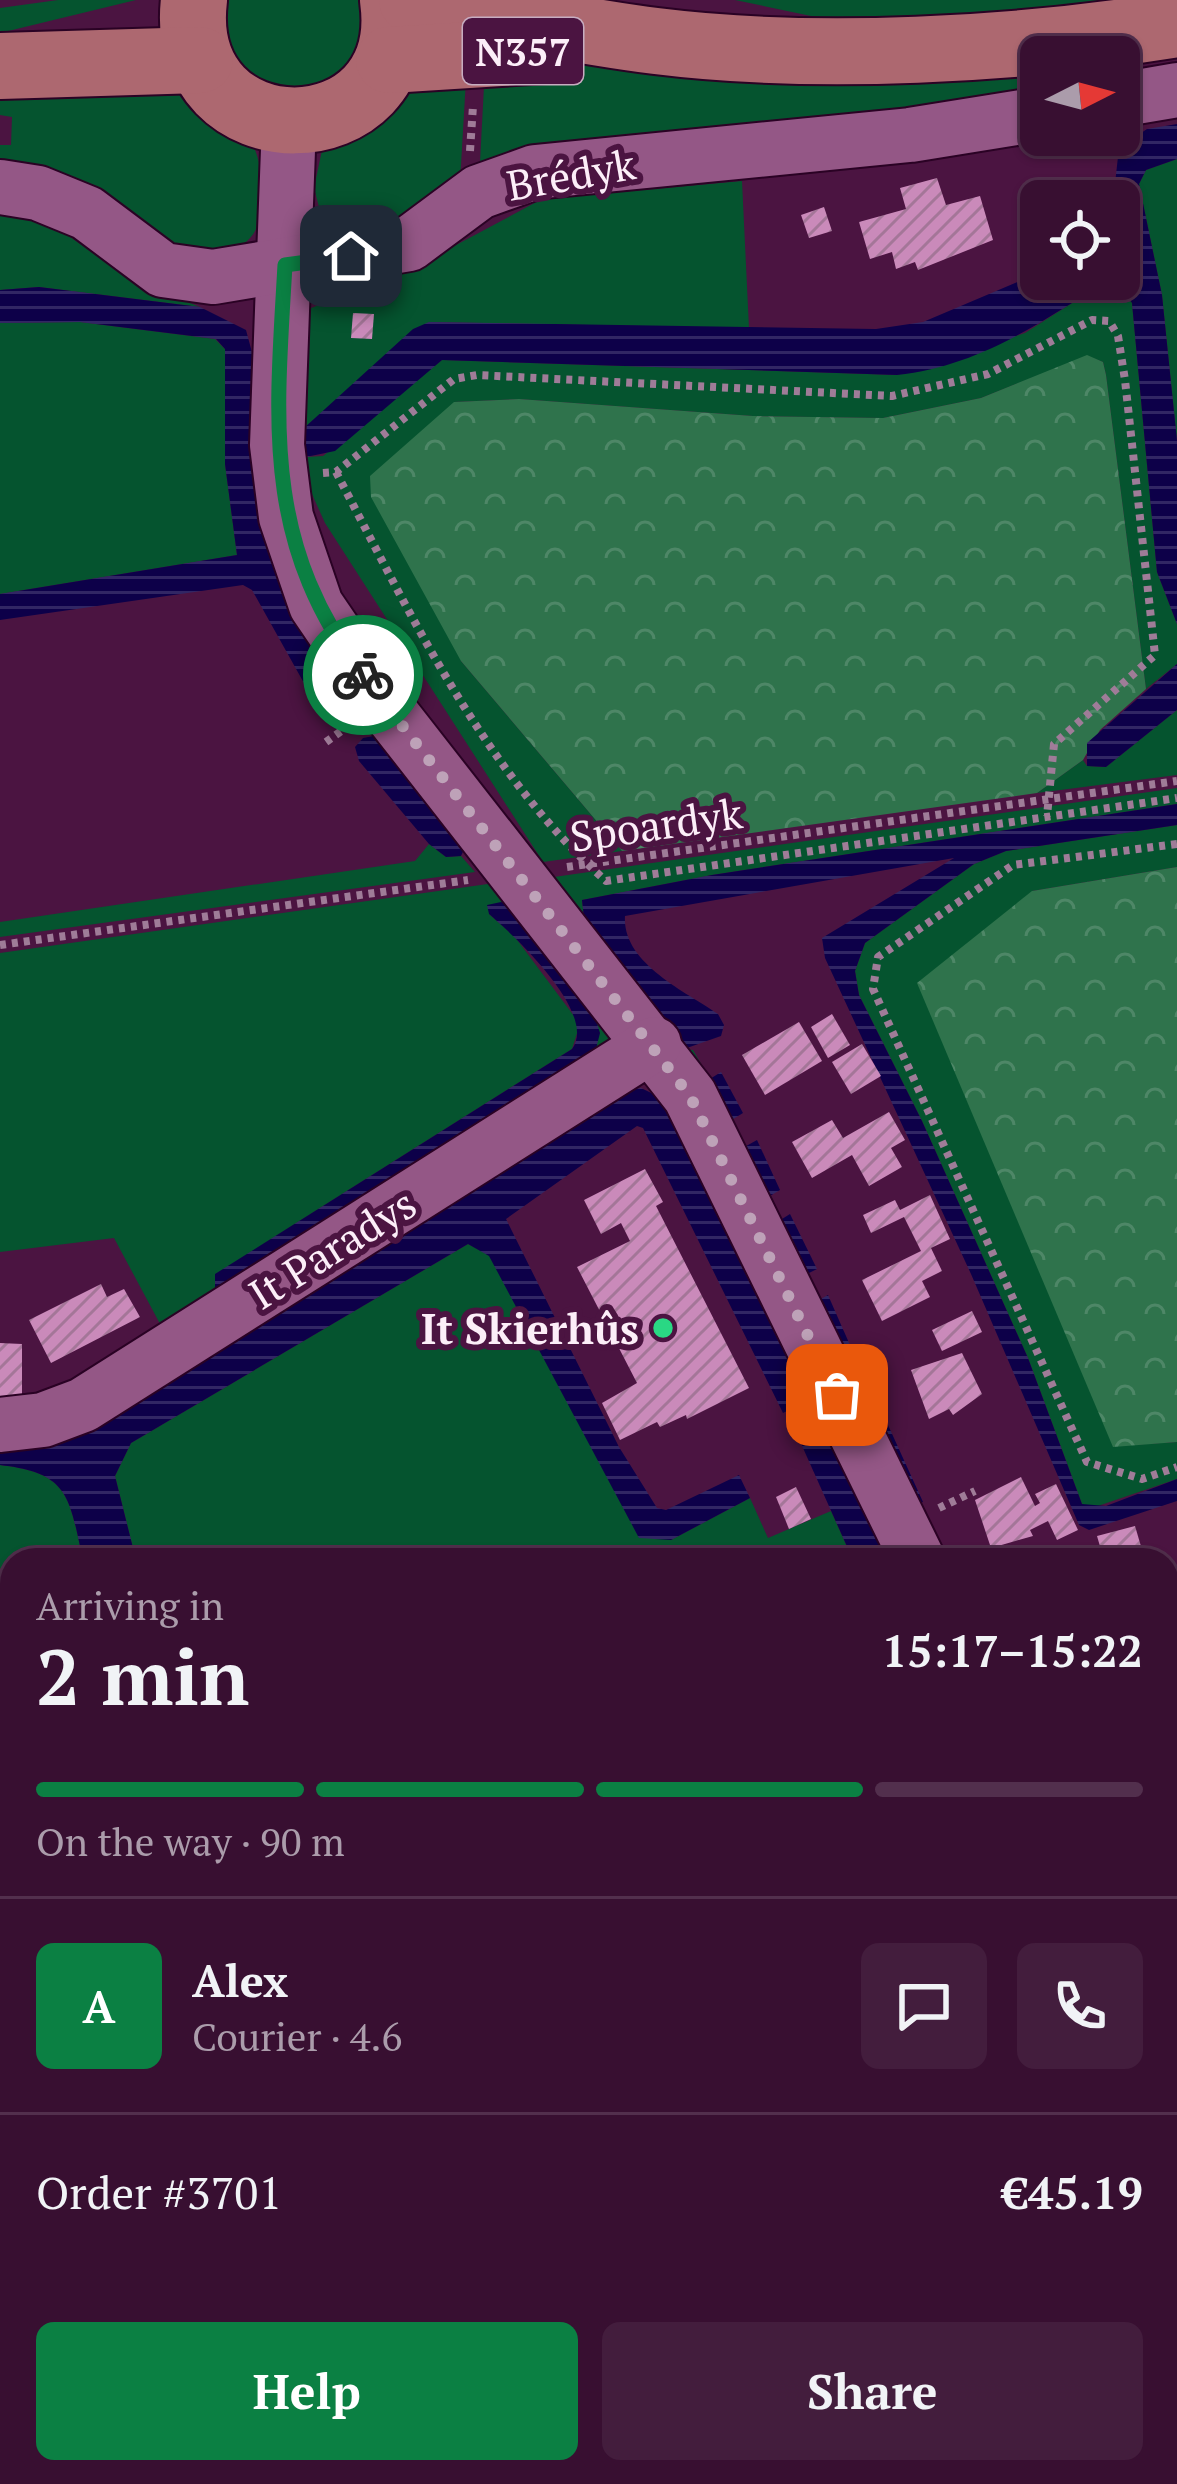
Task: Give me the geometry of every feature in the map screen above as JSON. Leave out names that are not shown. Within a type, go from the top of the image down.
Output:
[{"type":"main road","name":"N357","points":[[412,0],[658,41]]},
{"type":"main road","points":[[0,46],[196,21]]},
{"type":"main road","points":[[0,66],[196,21]]},
{"type":"main road","points":[[196,21],[229,100],[258,116],[289,123],[320,120],[358,100],[391,30]]},
{"type":"main road","name":"N357","points":[[391,30],[909,47],[1120,34],[1177,24]]},
{"type":"street","points":[[1140,96],[1177,90]]},
{"type":"street","name":"Brédyk","points":[[0,187],[38,193],[87,213],[148,260],[181,275],[213,277],[409,244],[479,193],[535,172],[910,135],[1020,117]]},
{"type":"street","points":[[289,123],[277,413],[279,478],[294,545],[322,616],[654,1044],[716,1144],[912,1548]]},
{"type":"street","name":"It Paradys","points":[[0,1425],[44,1420],[83,1405],[654,1044]]},
{"type":"path","points":[[279,478],[336,472],[436,389],[465,377],[892,396],[988,374],[1092,320],[1109,321],[1118,337],[1125,380],[1155,655],[1054,744],[1045,800],[1048,816]]},
{"type":"path","points":[[336,472],[399,593],[495,753],[586,864],[606,881],[1177,798]]},
{"type":"path","name":"Spoardyk","points":[[0,945],[1177,781]]},
{"type":"path","points":[[1177,844],[1013,865],[878,957],[873,988],[1087,1462],[1142,1479],[1177,1467]]},
{"type":"green space","points":[[58,0],[136,0],[0,33],[0,8]]},
{"type":"green space","points":[[225,0],[361,0],[359,44],[338,73],[312,91],[253,81],[227,49]]},
{"type":"green space","points":[[735,0],[1136,0],[859,26]]},
{"type":"green space","points":[[609,61],[1020,62],[1020,102],[484,166],[480,162],[485,67]]},
{"type":"green space","points":[[162,77],[252,143],[260,167],[262,211],[252,236],[242,245],[195,260],[0,171],[0,145],[11,145],[12,117],[0,115],[0,97]]},
{"type":"green space","points":[[466,79],[460,182],[379,235],[337,228],[319,207],[314,188],[322,150],[389,93]]},
{"type":"green space","points":[[1177,159],[1177,441],[1162,295],[1140,189],[1146,170]]},
{"type":"green space","points":[[742,181],[749,328],[429,322],[304,428],[303,311],[400,275],[542,199]]},
{"type":"green space","points":[[0,211],[50,223],[131,279],[200,307],[39,287],[0,290]]},
{"type":"green space","points":[[1077,300],[1132,303],[1157,572],[1177,624],[1177,664],[1146,689],[1103,362],[1087,356],[981,398],[883,418],[753,416],[519,399],[454,402],[461,661],[622,851],[543,862],[325,523],[307,483],[306,457],[323,456],[442,360],[897,375],[1025,333]]},
{"type":"green space","points":[[80,322],[215,339],[225,349],[225,464],[237,555],[0,594],[0,323]]},
{"type":"green space","points":[[1087,355],[1103,362],[1106,375],[1146,689],[1100,730],[1083,760],[1037,793],[622,851],[461,661],[371,497],[370,476],[454,402],[519,399],[753,416],[883,418],[981,398]]},
{"type":"green space","points":[[1177,710],[1177,775],[1037,793],[1083,760],[1087,766],[1106,767]]},
{"type":"green space","points":[[1177,788],[1177,804],[712,875],[582,900],[584,918],[683,1049],[693,1050],[710,1079],[702,1084],[725,1124],[719,1125],[661,1032],[540,879]]},
{"type":"green space","points":[[1177,825],[1177,867],[1032,891],[1113,1446],[1177,1442],[1177,1479],[1092,1508],[1082,1504],[1028,1358],[922,1121],[859,995],[855,971],[865,943],[974,864],[1006,851]]},
{"type":"green space","points":[[429,844],[446,857],[461,856],[475,872],[0,937],[0,922],[415,861]]},
{"type":"green space","points":[[1177,867],[1177,1442],[1113,1447],[917,983],[1032,891]]},
{"type":"green space","points":[[509,881],[613,1039],[166,1335],[114,1238],[0,1252],[0,953]],"holes":[[[501,902],[600,1033],[215,1274],[572,1049],[580,1024],[515,937],[489,914]]]},
{"type":"green space","points":[[468,1244],[489,1255],[671,1540],[750,1498],[768,1538],[831,1511],[848,1548],[133,1548],[115,1476],[131,1443]]},
{"type":"green space","points":[[0,1465],[41,1474],[53,1482],[69,1504],[80,1548],[0,1548]]},
{"type":"shaded area","points":[[1177,124],[1177,159],[1146,170],[1140,182],[1115,180],[1118,156],[1140,156],[1140,134]]},
{"type":"shaded area","points":[[1140,189],[1162,295],[1177,441],[1177,624],[1157,572],[1130,300],[1140,300]]},
{"type":"shaded area","points":[[1020,281],[1020,300],[1076,300],[980,353],[897,375],[442,360],[335,451],[306,457],[304,428],[413,329],[429,322],[876,329],[923,322]]},
{"type":"shaded area","points":[[39,287],[200,307],[246,330],[253,356],[256,478],[349,697],[341,712],[326,719],[319,710],[252,590],[243,585],[0,620],[0,594],[237,555],[225,464],[225,349],[216,339],[80,322],[0,323],[0,290]]},
{"type":"shaded area","points":[[1177,664],[1177,710],[1106,767],[1087,766],[1087,743]]},
{"type":"shaded area","points":[[379,735],[466,845],[461,856],[446,857],[429,844],[359,761],[355,747],[363,738]]},
{"type":"shaded area","points":[[1177,804],[1177,825],[1006,851],[974,864],[865,943],[855,971],[859,995],[922,1121],[1028,1358],[1082,1504],[1106,1506],[1177,1479],[1177,1501],[1089,1530],[1079,1525],[971,1274],[825,958],[822,938],[954,858],[625,916],[627,933],[644,962],[718,1014],[724,1025],[721,1036],[684,1049],[584,918],[582,900],[712,875]]},
{"type":"shaded area","points":[[487,905],[513,906],[594,1014],[600,1033],[596,1049],[223,1291],[215,1287],[215,1274],[572,1049],[577,1034],[574,1016],[550,977],[489,914]]},
{"type":"shaded area","points":[[721,1072],[743,1113],[725,1124],[702,1084]]},
{"type":"shaded area","points":[[641,1088],[672,1103],[811,1399],[783,1413],[643,1128],[637,1126],[506,1219],[619,1447],[657,1508],[666,1510],[739,1475],[750,1498],[671,1540],[639,1538],[489,1256],[468,1244],[131,1443],[115,1476],[133,1548],[80,1548],[63,1492],[41,1474],[0,1465],[0,1440],[52,1441],[112,1419],[172,1375],[613,1093]]},
{"type":"shaded area","points":[[757,1140],[780,1190],[763,1200],[739,1150]]},
{"type":"shaded area","points":[[790,1214],[817,1269],[799,1278],[774,1224]]},
{"type":"shaded area","points":[[828,1295],[860,1368],[846,1373],[814,1303]]},
{"type":"shaded area","points":[[873,1392],[923,1502],[909,1506],[859,1399]]},
{"type":"shaded area","points":[[829,1427],[888,1548],[848,1548],[799,1439]]},
{"type":"building","points":[[937,178],[946,205],[980,196],[993,240],[918,270],[915,262],[896,269],[892,252],[870,259],[859,222],[906,209],[900,188]]},
{"type":"building","points":[[824,207],[832,231],[809,238],[801,215]]},
{"type":"building","points":[[353,313],[374,314],[372,339],[351,338]]},
{"type":"building","points":[[832,1014],[850,1045],[828,1058],[811,1027]]},
{"type":"building","points":[[799,1022],[822,1061],[765,1095],[742,1055]]},
{"type":"building","points":[[862,1044],[881,1076],[851,1094],[832,1062]]},
{"type":"building","points":[[889,1112],[905,1140],[891,1148],[902,1167],[869,1186],[852,1155],[812,1178],[792,1142],[832,1120],[843,1138]]},
{"type":"building","name":"It Skierhûs","points":[[645,1169],[663,1202],[656,1206],[749,1388],[687,1419],[686,1415],[660,1427],[657,1422],[620,1440],[602,1403],[637,1383],[577,1267],[630,1241],[621,1223],[601,1234],[584,1200]]},
{"type":"building","points":[[930,1195],[950,1239],[931,1248],[942,1271],[922,1281],[930,1297],[882,1321],[862,1280],[921,1251],[904,1217],[871,1233],[863,1215],[895,1200],[900,1210]]},
{"type":"building","points":[[101,1284],[107,1297],[124,1289],[140,1317],[51,1363],[29,1320]]},
{"type":"building","points":[[972,1311],[982,1332],[942,1351],[932,1330]]},
{"type":"building","points":[[0,1343],[22,1344],[22,1398],[0,1397]]},
{"type":"building","points":[[962,1353],[982,1394],[953,1415],[949,1409],[929,1419],[911,1370]]},
{"type":"building","points":[[1021,1477],[1035,1506],[1040,1503],[1035,1494],[1056,1484],[1078,1530],[1057,1540],[1048,1521],[1030,1530],[1033,1536],[991,1548],[975,1500]]},
{"type":"building","points":[[796,1487],[811,1519],[789,1529],[776,1497]]},
{"type":"building","points":[[1135,1526],[1141,1548],[1100,1548],[1097,1536]]},
{"type":"way so far","points":[[363,675],[607,983],[690,1096],[837,1395]]},
{"type":"place","name":"It Skierhûs","points":[[663,1328]]},
{"type":"route","points":[[351,256],[285,265],[277,445],[286,517],[304,578],[329,627],[363,675]]}]
